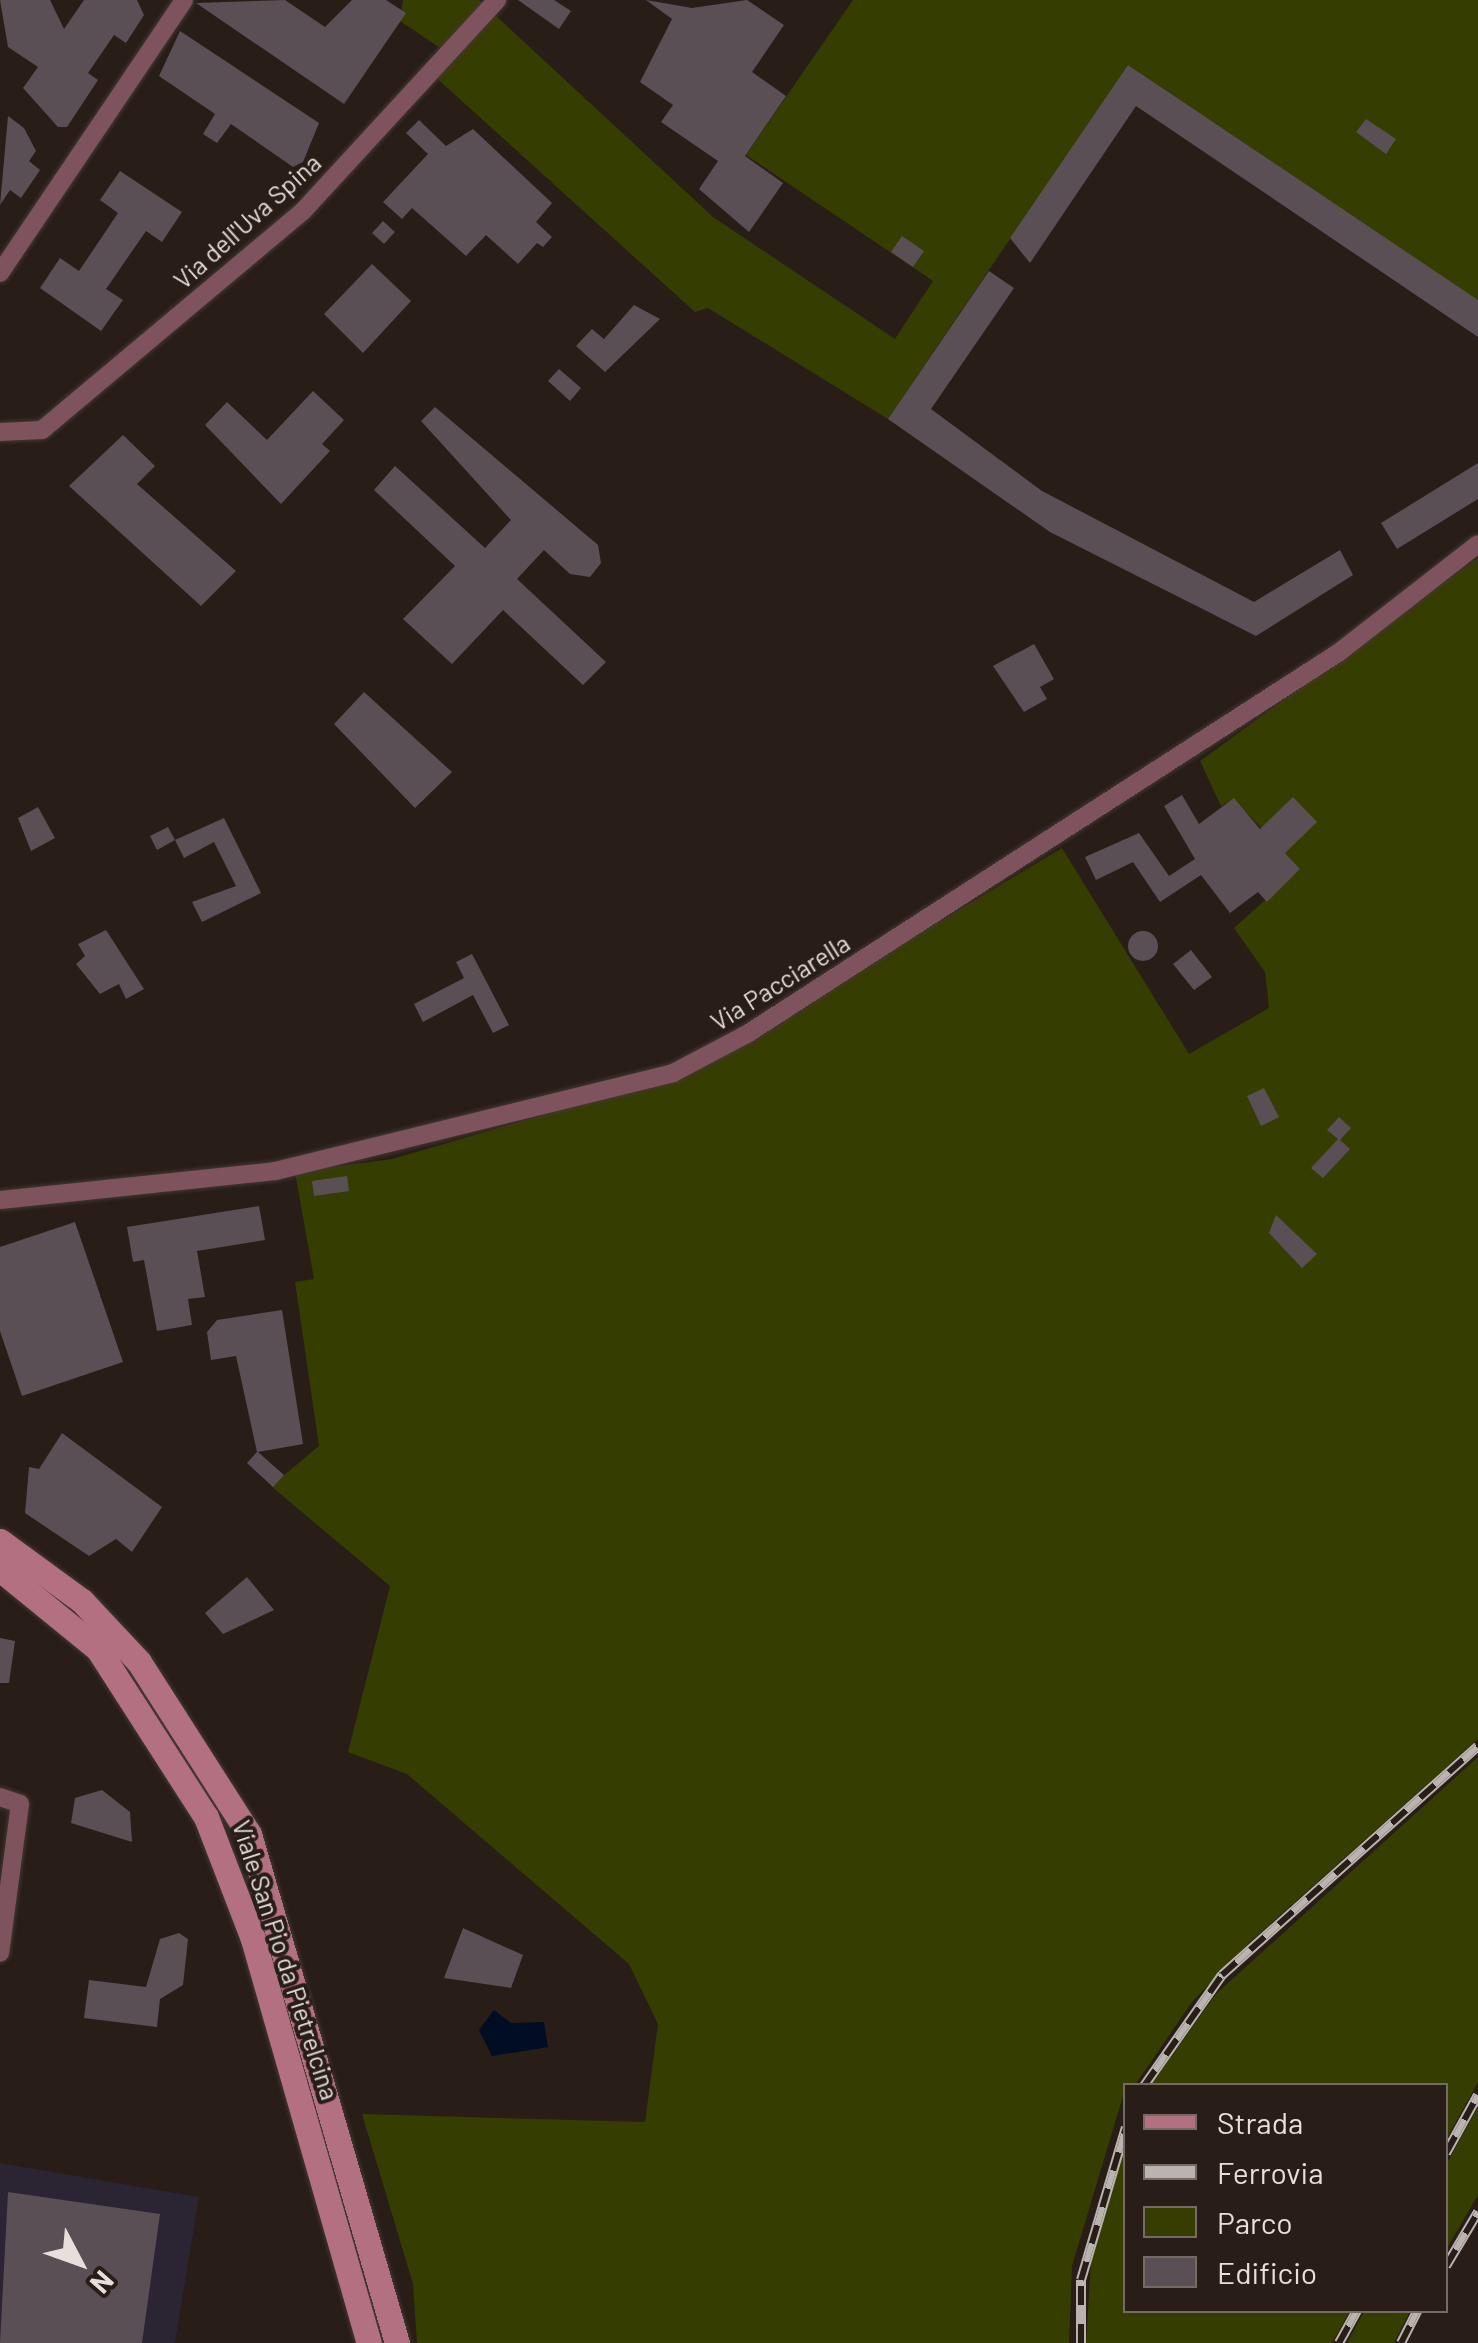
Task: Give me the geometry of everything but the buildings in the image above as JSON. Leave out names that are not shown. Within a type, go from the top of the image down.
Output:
[{"type":"main road","name":"Viale San Pio da Pietrelcina","points":[[0,1541],[118,1638],[249,1834],[397,2343]]},
{"type":"main road","name":"Viale San Pio da Pietrelcina","points":[[0,1569],[98,1649],[206,1817],[253,1939],[369,2343]]},
{"type":"street","points":[[0,272],[184,0]]},
{"type":"street","name":"Via dell'Uva Spina","points":[[0,432],[42,430],[303,211],[496,0]]},
{"type":"street","name":"Via Pacciarella","points":[[0,1200],[275,1172],[673,1073],[748,1034],[1338,653],[1478,544]]},
{"type":"street","points":[[0,1797],[20,1804],[0,1953]]},
{"type":"shaded area","points":[[0,2163],[199,2197],[175,2343],[0,2343]]},
{"type":"green space","points":[[403,0],[479,0],[713,217],[895,339],[933,281],[746,155],[853,0],[1478,0],[1478,305],[1128,65],[888,419],[708,308],[695,312],[432,74],[449,54],[400,21]]},
{"type":"green space","points":[[1478,558],[1478,1739],[1250,1942],[1192,2002],[1136,2083],[1123,2083],[1123,2096],[1072,2266],[1069,2343],[417,2343],[413,2284],[362,2114],[645,2122],[658,2024],[629,1964],[407,1774],[348,1752],[390,1586],[271,1486],[319,1446],[295,1282],[314,1279],[295,1172],[392,1159],[685,1074],[1062,848],[1189,1054],[1269,1008],[1265,972],[1234,928],[1300,869],[1234,799],[1221,806],[1200,761]]},
{"type":"green space","points":[[1478,1757],[1478,2082],[1448,2136],[1448,2083],[1152,2083],[1216,1994]]},
{"type":"green space","points":[[1478,2107],[1478,2195],[1448,2247],[1448,2161]]},
{"type":"green space","points":[[1123,2141],[1123,2313],[1349,2313],[1332,2343],[1086,2343],[1092,2246]]},
{"type":"green space","points":[[1363,2313],[1409,2313],[1394,2343],[1347,2343]]},
{"type":"water","points":[[494,2010],[511,2023],[544,2022],[548,2047],[492,2056],[479,2030]]},
{"type":"railway","points":[[1146,2083],[1222,1975],[1478,1746]]},
{"type":"railway","points":[[1448,2149],[1478,2095]]},
{"type":"railway","points":[[1081,2343],[1081,2280],[1123,2137]]},
{"type":"railway","points":[[1448,2263],[1478,2212]]},
{"type":"railway","points":[[1339,2343],[1355,2313]]},
{"type":"railway","points":[[1401,2343],[1416,2313]]}]
